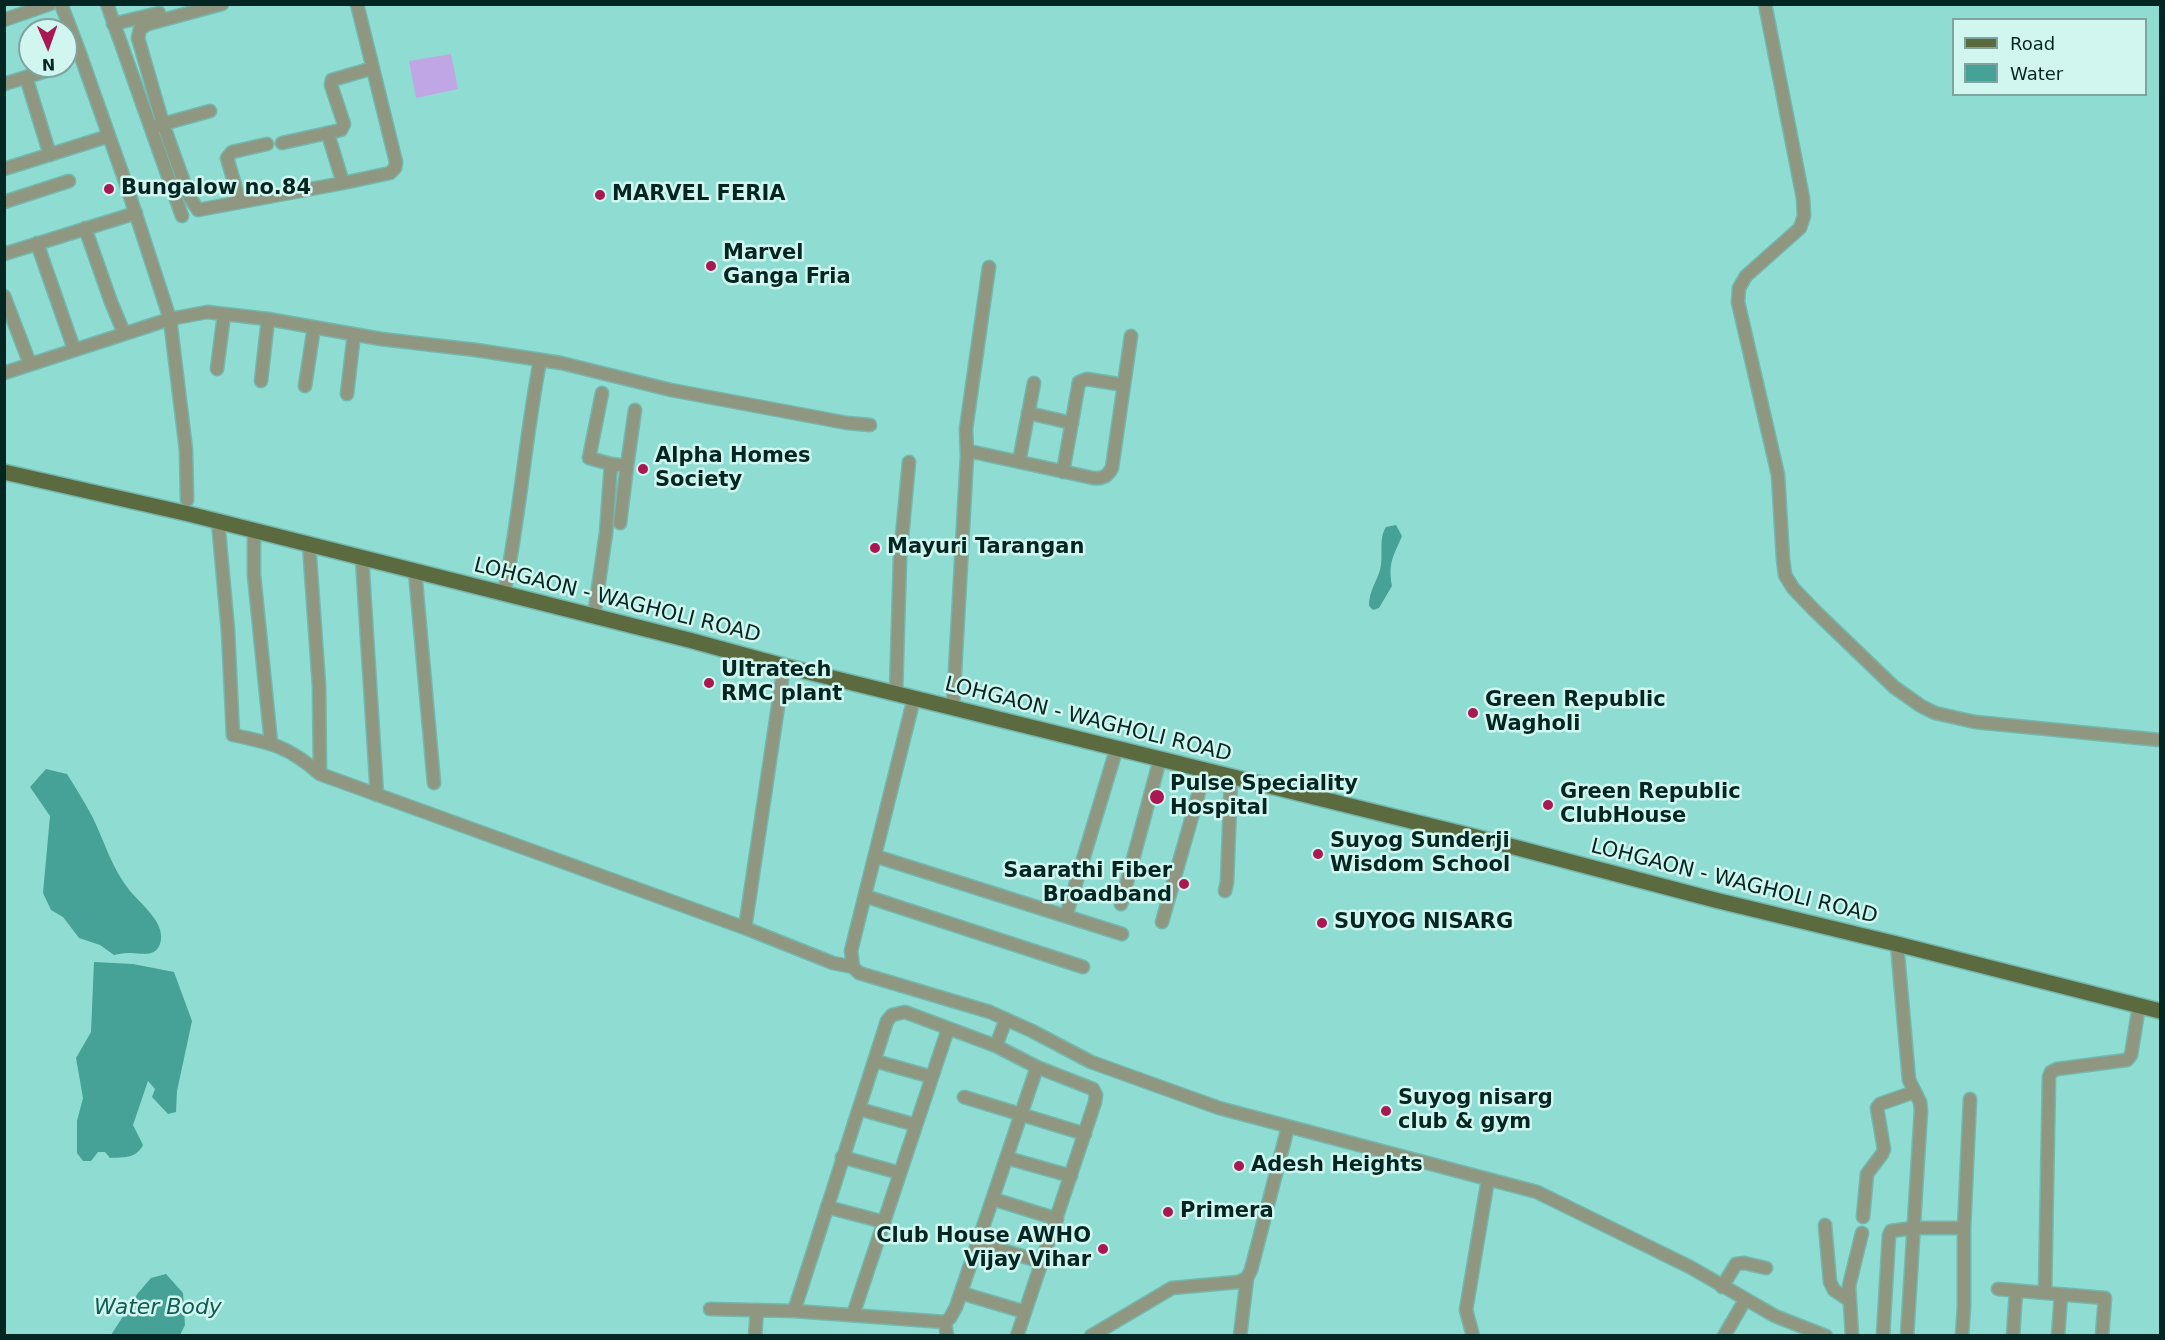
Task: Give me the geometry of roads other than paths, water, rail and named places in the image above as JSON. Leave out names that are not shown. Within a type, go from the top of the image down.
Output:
[{"type":"main road","name":"LOHGAON - WAGHOLI ROAD","points":[[4,472],[218,521],[784,666],[1476,837],[1776,916],[1897,944],[2160,1011]]},
{"type":"street","points":[[4,20],[50,4]]},
{"type":"street","points":[[61,4],[136,213],[170,319],[186,450],[187,500]]},
{"type":"street","points":[[107,4],[182,216]]},
{"type":"street","points":[[113,24],[197,4]]},
{"type":"street","points":[[222,4],[164,19],[140,29],[138,38],[163,124],[193,204],[198,210],[390,173],[395,168],[396,162],[357,4]]},
{"type":"street","points":[[1765,4],[1803,198],[1804,216],[1800,228],[1746,276],[1738,288],[1738,302],[1778,475],[1785,575],[1793,588],[1814,610],[1894,687],[1935,713],[1974,722],[2160,740]]},
{"type":"street","points":[[78,61],[82,60]]},
{"type":"street","points":[[282,143],[342,130],[344,128],[331,85],[332,80],[373,68]]},
{"type":"street","points":[[4,84],[23,78]]},
{"type":"street","points":[[26,78],[50,154]]},
{"type":"street","points":[[150,128],[210,111]]},
{"type":"street","points":[[328,134],[343,183]]},
{"type":"street","points":[[4,169],[109,136]]},
{"type":"street","points":[[240,202],[227,158],[232,152],[267,144]]},
{"type":"street","points":[[4,202],[69,181]]},
{"type":"street","points":[[4,254],[136,213]]},
{"type":"street","points":[[86,228],[124,333]]},
{"type":"street","points":[[37,243],[74,349]]},
{"type":"street","points":[[953,707],[967,456],[966,429],[989,267]]},
{"type":"street","points":[[4,296],[30,364]]},
{"type":"street","points":[[4,373],[124,333],[197,312],[268,319],[354,334],[540,360],[616,375],[671,390],[847,423],[870,425]]},
{"type":"street","points":[[218,369],[224,314]]},
{"type":"street","points":[[261,381],[268,319]]},
{"type":"street","points":[[305,386],[314,327]]},
{"type":"street","points":[[347,394],[354,334]]},
{"type":"street","points":[[967,456],[972,452],[978,453],[1093,478],[1101,479],[1108,475],[1112,468],[1131,336]]},
{"type":"street","points":[[504,593],[511,564],[530,415],[540,360]]},
{"type":"street","points":[[1064,472],[1078,386],[1082,380],[1124,385]]},
{"type":"street","points":[[1019,462],[1034,383]]},
{"type":"street","points":[[602,393],[589,458],[627,466]]},
{"type":"street","points":[[620,523],[634,410]]},
{"type":"street","points":[[1028,413],[1072,423]]},
{"type":"street","points":[[896,693],[900,558],[909,462]]},
{"type":"street","points":[[594,616],[606,532],[611,464]]},
{"type":"street","points":[[218,521],[228,631],[233,735],[271,743],[298,756],[320,774],[745,928],[833,963],[853,968],[859,973],[960,1002],[1006,1019],[1091,1062],[1135,1079],[1219,1108],[1537,1192],[1690,1267],[1775,1316],[1826,1335]]},
{"type":"street","points":[[254,530],[254,575],[271,743]]},
{"type":"street","points":[[309,544],[319,686],[320,774]]},
{"type":"street","points":[[363,558],[377,795]]},
{"type":"street","points":[[415,571],[434,783]]},
{"type":"street","points":[[745,928],[784,666]]},
{"type":"street","points":[[853,968],[851,951],[914,698]]},
{"type":"street","points":[[1066,916],[1117,747]]},
{"type":"street","points":[[1121,904],[1160,759]]},
{"type":"street","points":[[1162,922],[1205,771]]},
{"type":"street","points":[[1225,891],[1231,777]]},
{"type":"street","points":[[875,856],[1122,934]]},
{"type":"street","points":[[865,896],[1083,967]]},
{"type":"street","points":[[1897,944],[1909,1080],[1920,1102],[1921,1110],[1907,1335]]},
{"type":"street","points":[[2045,1293],[2049,1077],[2051,1072],[2057,1069],[2127,1060],[2131,1055],[2139,1006]]},
{"type":"street","points":[[794,1311],[887,1021],[892,1015],[905,1012],[996,1046],[1037,1067],[1093,1089],[1096,1095],[1017,1335]]},
{"type":"street","points":[[996,1046],[1006,1019]]},
{"type":"street","points":[[853,1315],[948,1029]]},
{"type":"street","points":[[874,1061],[932,1077]]},
{"type":"street","points":[[710,1309],[794,1311],[945,1322],[950,1318],[961,1293],[1037,1067]]},
{"type":"street","points":[[1863,1217],[1867,1173],[1884,1149],[1877,1107],[1914,1092]]},
{"type":"street","points":[[964,1096],[1021,1116],[1085,1134]]},
{"type":"street","points":[[1962,1335],[1965,1300],[1964,1228],[1970,1099]]},
{"type":"street","points":[[859,1109],[916,1125]]},
{"type":"street","points":[[1240,1335],[1247,1278],[1288,1127]]},
{"type":"street","points":[[842,1157],[900,1173]]},
{"type":"street","points":[[1007,1158],[1071,1176]]},
{"type":"street","points":[[1473,1335],[1466,1310],[1488,1179]]},
{"type":"street","points":[[993,1199],[1056,1218]]},
{"type":"street","points":[[827,1207],[884,1222]]},
{"type":"street","points":[[1825,1225],[1830,1282],[1834,1290],[1849,1300]]},
{"type":"street","points":[[1882,1335],[1891,1231],[1913,1228],[1964,1228]]},
{"type":"street","points":[[1852,1335],[1849,1286],[1862,1233]]},
{"type":"street","points":[[978,1243],[1042,1262]]},
{"type":"street","points":[[1722,1287],[1736,1264],[1744,1263],[1766,1268]]},
{"type":"street","points":[[1091,1335],[1172,1288],[1238,1282],[1247,1278]]},
{"type":"street","points":[[1998,1289],[2105,1298],[2102,1335]]},
{"type":"street","points":[[2013,1335],[2016,1291]]},
{"type":"street","points":[[961,1293],[1025,1312]]},
{"type":"street","points":[[2058,1335],[2061,1295]]},
{"type":"street","points":[[1724,1335],[1745,1300]]},
{"type":"street","points":[[755,1335],[757,1310]]},
{"type":"street","points":[[945,1322],[947,1335]]},
{"type":"water","points":[[1396,525],[1402,536],[1391,566],[1392,586],[1379,608],[1373,610],[1369,606],[1369,601],[1380,570],[1384,532],[1386,527]]},
{"type":"water","points":[[46,769],[67,774],[93,818],[118,874],[156,922],[161,937],[160,944],[154,952],[114,955],[100,945],[79,938],[63,917],[51,910],[43,893],[50,816],[30,787]]},
{"type":"water","points":[[94,962],[133,964],[174,972],[192,1021],[177,1091],[176,1112],[168,1114],[152,1097],[155,1089],[148,1081],[133,1125],[143,1145],[140,1150],[133,1155],[120,1158],[110,1158],[105,1152],[98,1152],[91,1161],[83,1161],[77,1153],[77,1121],[83,1098],[76,1058],[91,1032]]},
{"type":"water","name":"Water Body","points":[[166,1274],[183,1293],[185,1325],[180,1335],[111,1335],[138,1293],[151,1278]]},
{"type":"place","name":"Bungalow no.84","points":[[109,189]]},
{"type":"place","name":"MARVEL FERIA","points":[[600,195]]},
{"type":"place","name":"Marvel Ganga Fria","points":[[711,266]]},
{"type":"place","name":"Alpha Homes Society","points":[[643,469]]},
{"type":"place","name":"Mayuri Tarangan","points":[[875,548]]},
{"type":"place","name":"Ultratech RMC plant","points":[[709,683]]},
{"type":"place","name":"Green Republic Wagholi","points":[[1473,713]]},
{"type":"place","name":"Pulse Speciality Hospital","points":[[1157,797]]},
{"type":"place","name":"Green Republic ClubHouse","points":[[1548,805]]},
{"type":"place","name":"Suyog Sunderji Wisdom School","points":[[1318,854]]},
{"type":"place","name":"Saarathi Fiber Broadband","points":[[1184,884]]},
{"type":"place","name":"SUYOG NISARG","points":[[1322,923]]},
{"type":"place","name":"Suyog nisarg club & gym","points":[[1386,1111]]},
{"type":"place","name":"Adesh Heights","points":[[1239,1166]]},
{"type":"place","name":"Primera","points":[[1168,1212]]},
{"type":"place","name":"Club House AWHO Vijay Vihar","points":[[1103,1249]]}]
